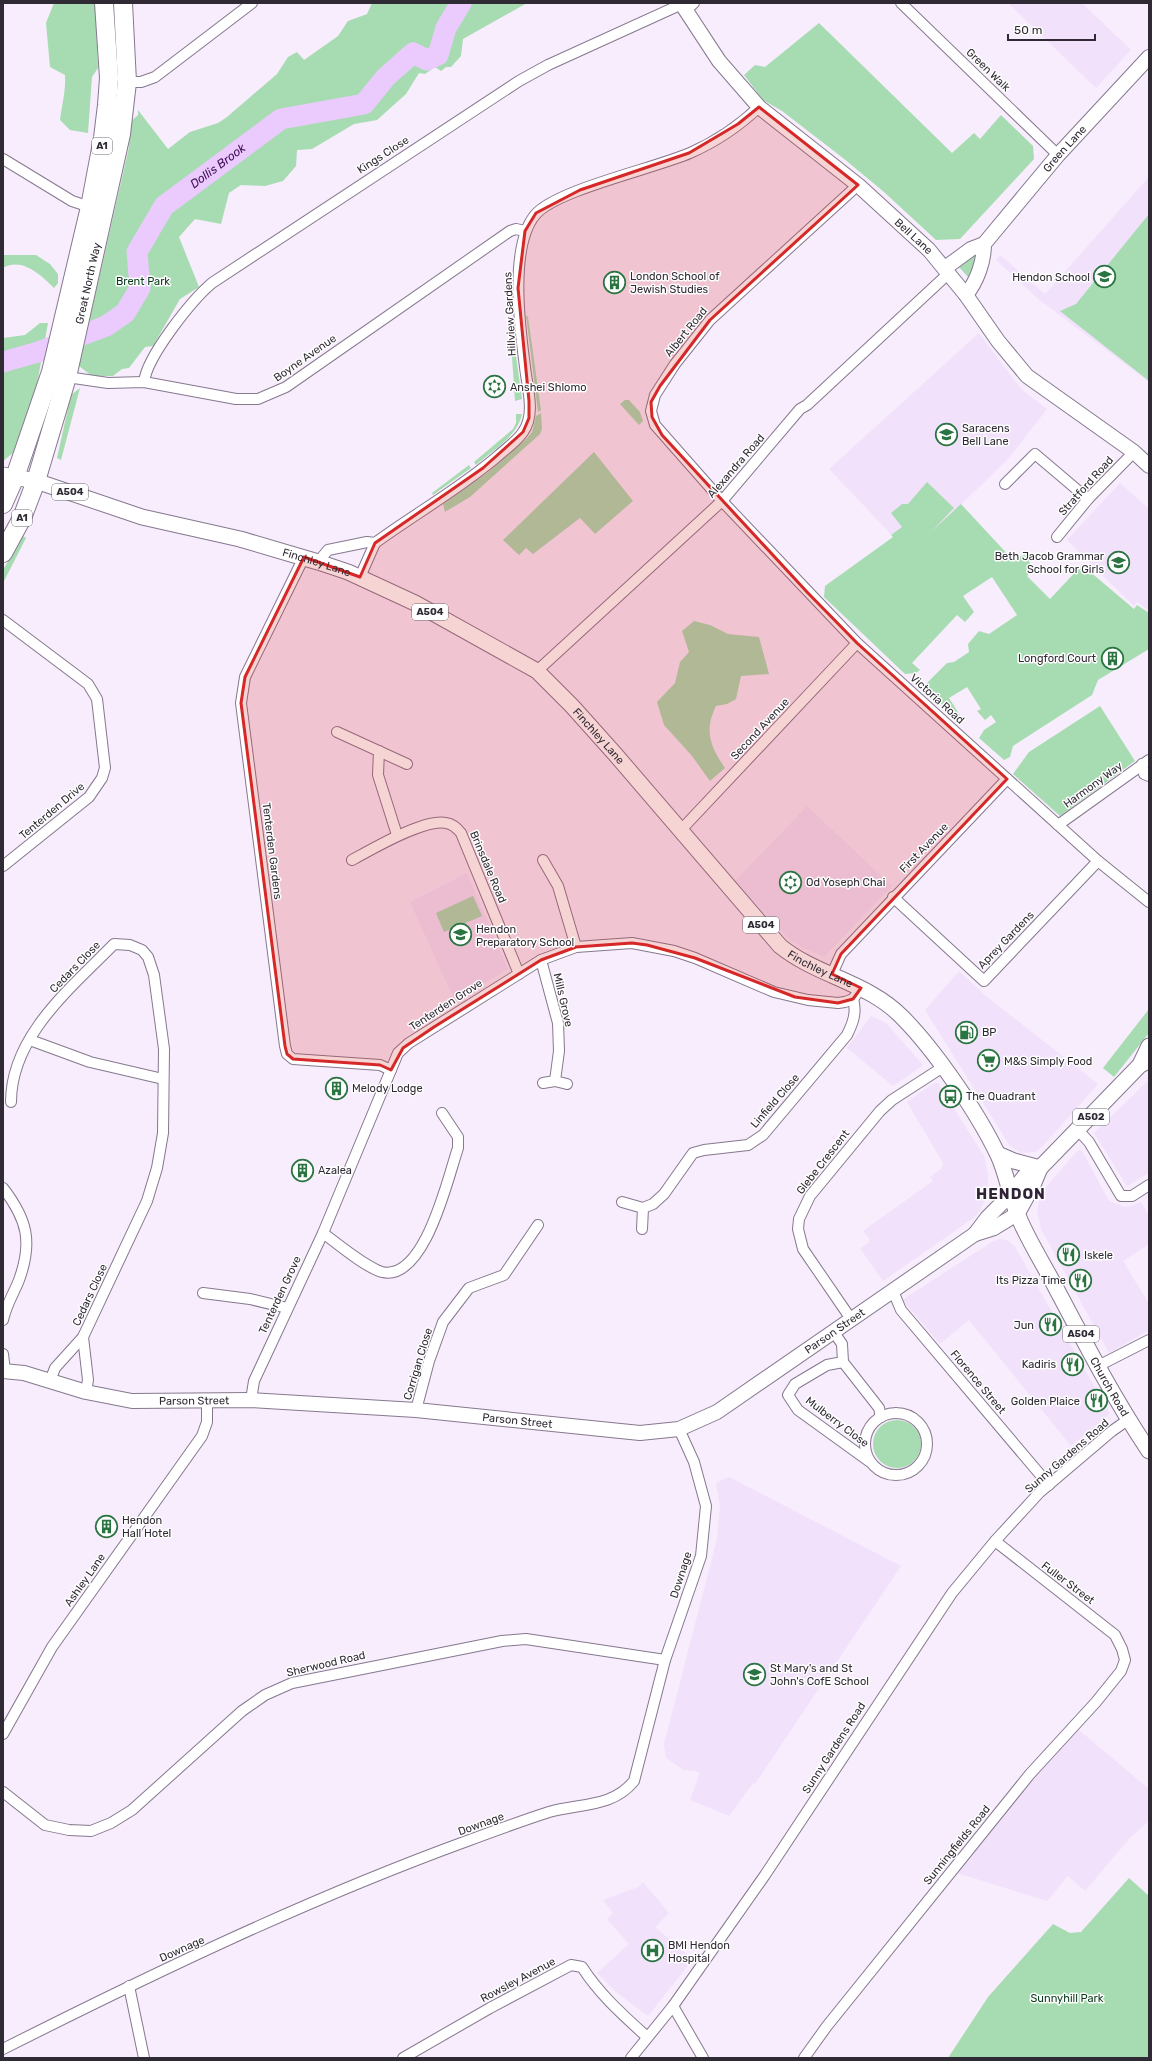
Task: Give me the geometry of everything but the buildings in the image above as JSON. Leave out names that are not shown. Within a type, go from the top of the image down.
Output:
[{"type":"highway","name":"Great North Way","points":[[3,553],[22,518],[36,481],[59,375],[71,286],[90,206],[103,138],[109,78],[104,3]]},
{"type":"highway","name":"Great North Way","points":[[3,504],[9,476],[59,375],[72,354],[121,134],[127,82],[123,3]]},
{"type":"main road","name":"Bell Lane","points":[[686,5],[719,61],[759,107],[858,185],[900,221],[947,271],[966,295],[998,341],[1027,376],[1134,452],[1149,466]]},
{"type":"main road","name":"Green Lane","points":[[947,271],[971,249],[984,244],[1058,155],[1149,57]]},
{"type":"main road","points":[[966,295],[972,287],[984,256],[984,244]]},
{"type":"main road","name":"Finchley Lane","points":[[9,476],[36,481],[142,517],[240,539],[304,557],[360,577],[415,603],[537,672],[572,706],[780,946],[799,960],[832,974],[857,994],[884,1001],[903,1017],[943,1067],[971,1108],[998,1154],[1006,1175],[1017,1214]]},
{"type":"main road","name":"A502","points":[[1011,1194],[1025,1176],[1040,1168],[1145,1063],[1149,1046]]},
{"type":"main road","points":[[998,1154],[1014,1161],[1040,1168]]},
{"type":"main road","name":"A502","points":[[1017,1214],[1033,1185],[1040,1168]]},
{"type":"main road","name":"Parson Street","points":[[975,1234],[987,1218],[1011,1194]]},
{"type":"main road","name":"Parson Street","points":[[4,1371],[24,1373],[86,1392],[132,1401],[251,1400],[416,1410],[640,1433],[679,1429],[717,1412],[975,1234],[994,1228],[1017,1214]]},
{"type":"main road","name":"Church Road","points":[[1017,1214],[1098,1366],[1149,1451]]},
{"type":"street","points":[[127,82],[142,82],[155,77],[252,3]]},
{"type":"street","name":"Green Walk","points":[[901,3],[1058,155]]},
{"type":"street","name":"Kings Close","points":[[144,382],[145,374],[156,353],[192,302],[212,283],[519,81],[548,65],[686,5]]},
{"type":"street","name":"Hillview Gardens","points":[[375,543],[483,468],[518,438],[527,426],[530,412],[521,335],[518,288],[520,259],[526,231],[536,213],[547,205],[580,190],[689,153],[738,124],[759,107]]},
{"type":"street","points":[[3,158],[72,201],[90,206]]},
{"type":"street","name":"Albert Road","points":[[722,501],[656,425],[651,411],[651,402],[675,364],[710,320],[858,185]]},
{"type":"street","name":"Boyne Avenue","points":[[59,375],[108,383],[144,382],[236,399],[258,399],[268,396],[286,387],[510,231],[516,229],[526,231]]},
{"type":"street","name":"Alexandra Road","points":[[537,672],[722,501],[800,409],[807,406],[947,271]]},
{"type":"street","name":"Stratford Road","points":[[1057,537],[1088,499],[1134,452]]},
{"type":"street","points":[[1005,484],[1035,454],[1088,499]]},
{"type":"street","name":"Victoria Road","points":[[722,501],[857,642],[1098,861],[1149,902]]},
{"type":"street","points":[[318,562],[328,550],[367,542],[375,543],[360,577]]},
{"type":"street","name":"Tenterden Gardens","points":[[304,557],[245,677],[242,703],[285,1046],[287,1054],[293,1059],[380,1065],[390,1070]]},
{"type":"street","name":"Tenterden Drive","points":[[3,620],[88,684],[93,690],[97,699],[105,768],[102,778],[89,797],[3,866]]},
{"type":"street","name":"Second Avenue","points":[[680,831],[857,642]]},
{"type":"street","points":[[337,732],[407,764]]},
{"type":"street","points":[[379,751],[378,775],[397,835]]},
{"type":"street","name":"Harmony Way","points":[[1145,762],[1144,774],[1149,776]]},
{"type":"street","name":"Harmony Way","points":[[1058,825],[1145,762]]},
{"type":"street","name":"First Avenue","points":[[832,974],[841,954],[893,897],[1007,779]]},
{"type":"street","name":"Brinsdale Road","points":[[352,860],[397,835],[434,823],[445,822],[457,828],[464,840],[519,974]]},
{"type":"street","points":[[543,860],[558,886],[576,947]]},
{"type":"street","name":"Aprey Gardens","points":[[893,897],[984,981],[1098,861]]},
{"type":"street","name":"Tenterden Grove","points":[[251,1400],[254,1381],[323,1233],[390,1070],[398,1053],[403,1048],[542,960],[576,947],[632,943],[647,945],[674,951],[695,958],[774,992],[795,997],[838,1003],[857,994]]},
{"type":"street","name":"Cedars Close","points":[[11,1102],[11,1088],[23,1051],[42,1019],[114,944],[130,945],[142,950],[145,953],[154,975],[164,1049],[163,1132],[157,1168],[147,1201],[83,1337],[55,1368],[50,1380]]},
{"type":"street","name":"Mills Grove","points":[[542,960],[558,1023],[559,1051],[555,1081]]},
{"type":"street","name":"Linfield Close","points":[[643,1208],[661,1198],[693,1153],[704,1150],[748,1145],[763,1135],[847,1035],[852,1026],[856,1009],[857,994]]},
{"type":"street","points":[[30,1040],[90,1062],[163,1079]]},
{"type":"street","name":"Glebe Crescent","points":[[851,1319],[803,1249],[798,1229],[799,1219],[810,1196],[880,1111],[892,1100],[943,1067]]},
{"type":"street","points":[[543,1083],[555,1081],[567,1084]]},
{"type":"street","points":[[323,1233],[373,1268],[390,1272],[400,1270],[407,1265],[433,1225],[458,1148],[458,1137],[442,1113]]},
{"type":"street","points":[[1078,1130],[1089,1142],[1121,1196],[1132,1196],[1149,1185]]},
{"type":"street","points":[[3,1188],[18,1206],[26,1234],[27,1251],[19,1280],[5,1310],[3,1320]]},
{"type":"street","points":[[622,1202],[643,1208],[642,1229]]},
{"type":"street","name":"Corrigan Close","points":[[416,1410],[429,1361],[443,1322],[469,1288],[504,1276],[538,1225]]},
{"type":"street","name":"Florence Street","points":[[893,1291],[901,1310],[1049,1485]]},
{"type":"street","points":[[203,1293],[250,1299],[287,1308]]},
{"type":"street","points":[[833,1331],[842,1344],[843,1362],[879,1408],[881,1417]]},
{"type":"street","name":"Cedars Close","points":[[83,1337],[88,1380],[86,1392]]},
{"type":"street","points":[[1098,1366],[1149,1340]]},
{"type":"street","points":[[3,1354],[4,1371]]},
{"type":"street","name":"Mulberry Close","points":[[843,1362],[827,1366],[795,1384],[788,1396],[798,1410],[886,1474],[896,1475],[907,1473],[916,1468],[925,1456],[928,1446],[926,1435],[921,1425],[911,1416],[900,1413],[890,1413],[872,1423],[867,1433],[865,1443],[870,1462]]},
{"type":"street","name":"Ashley Lane","points":[[3,1734],[52,1647],[202,1436],[207,1422],[207,1400]]},
{"type":"street","name":"Sunny Gardens Road","points":[[631,2058],[673,2006],[764,1875],[952,1592],[995,1541],[1049,1485],[1129,1419]]},
{"type":"street","name":"Downage","points":[[3,2049],[129,1986],[367,1880],[550,1812],[611,1799],[625,1792],[634,1781],[665,1660],[701,1556],[706,1506],[694,1462],[679,1429]]},
{"type":"street","name":"Fuller Street","points":[[995,1541],[1115,1635],[1122,1649]]},
{"type":"street","name":"Sherwood Road","points":[[3,1792],[45,1825],[70,1830],[91,1831],[111,1823],[132,1810],[242,1711],[265,1695],[292,1682],[502,1641],[526,1639],[665,1660]]},
{"type":"street","name":"Sunningfields Road","points":[[804,2058],[827,2026],[1030,1774],[1096,1702],[1121,1671],[1125,1660],[1122,1649]]},
{"type":"street","name":"Rowsley Avenue","points":[[403,2058],[490,2008],[571,1965],[582,1967],[595,1987],[608,2002],[648,2037]]},
{"type":"street","points":[[129,1986],[144,2058]]},
{"type":"street","points":[[673,2006],[703,2058]]},
{"type":"highlighted area","points":[[759,107],[858,185],[710,320],[660,386],[651,402],[652,417],[662,435],[807,592],[857,643],[1007,779],[841,954],[832,974],[861,988],[853,999],[838,1003],[795,997],[695,958],[647,945],[632,943],[576,947],[541,960],[434,1027],[403,1048],[391,1070],[380,1065],[293,1059],[287,1054],[285,1046],[241,703],[245,677],[304,557],[360,577],[375,543],[483,468],[523,432],[529,418],[529,401],[518,288],[525,231],[536,213],[580,190],[689,153],[738,124]]},
{"type":"shaded area","points":[[1008,3],[1082,3],[1131,50],[1096,88]]},
{"type":"shaded area","name":"Hendon School","points":[[1149,177],[1149,382],[1037,298],[996,260],[1000,255],[1045,294]]},
{"type":"shaded area","name":"Saracens Bell Lane","points":[[979,333],[1021,389],[1047,409],[1008,459],[908,556],[887,530],[829,469]]},
{"type":"shaded area","name":"Beth Jacob Grammar School for Girls","points":[[1120,483],[1149,509],[1149,611],[1137,602],[1134,606],[1067,540]]},
{"type":"shaded area","points":[[807,806],[892,886],[824,957],[801,947],[788,938],[735,881]]},
{"type":"shaded area","name":"Hendon Preparatory School","points":[[467,873],[508,969],[455,1001],[410,902]]},
{"type":"shaded area","points":[[959,971],[986,996],[1098,1084],[1042,1147],[1035,1152],[1021,1153],[1010,1146],[925,1010]]},
{"type":"shaded area","points":[[871,1016],[886,1023],[922,1064],[922,1066],[893,1086],[847,1048]]},
{"type":"shaded area","points":[[1149,1080],[1149,1173],[1127,1186],[1094,1133]]},
{"type":"shaded area","points":[[934,1083],[938,1083],[984,1156],[988,1173],[988,1191],[980,1211],[972,1219],[883,1281],[860,1248],[869,1243],[869,1238],[863,1231],[933,1181],[930,1177],[942,1168],[943,1163],[907,1102]]},
{"type":"shaded area","points":[[1078,1150],[1082,1151],[1109,1201],[1125,1207],[1141,1202],[1149,1216],[1149,1244],[1123,1261],[1149,1304],[1149,1330],[1109,1353],[1041,1229],[1037,1211],[1041,1193]]},
{"type":"shaded area","points":[[1000,1239],[1007,1240],[1014,1245],[1110,1414],[1071,1446],[969,1320],[940,1344],[902,1300],[992,1242]]},
{"type":"shaded area","name":"St Mary's and St John's CofE School","points":[[729,1477],[901,1566],[755,1784],[753,1783],[729,1816],[690,1800],[700,1773],[684,1770],[666,1758],[664,1744],[717,1539],[720,1506],[716,1483]]},
{"type":"shaded area","points":[[1073,1725],[1149,1789],[1149,1821],[1130,1838],[1085,1891],[1068,1876],[1047,1901],[957,1873]]},
{"type":"shaded area","name":"BMI Hendon Hospital","points":[[643,1882],[669,1913],[655,1927],[693,1959],[648,2016],[615,1991],[597,1973],[629,1944],[607,1919],[613,1913],[603,1900],[638,1887]]},
{"type":"green space","points":[[54,3],[95,3],[98,68],[92,77],[88,133],[70,130],[60,120],[65,75],[50,67],[46,23]]},
{"type":"green space","name":"Brent Park","points":[[372,3],[527,3],[463,39],[461,56],[451,67],[446,67],[441,71],[435,67],[425,74],[419,73],[406,94],[377,120],[354,124],[312,149],[297,150],[296,166],[283,181],[265,186],[241,185],[229,193],[221,224],[195,219],[179,237],[199,287],[180,299],[153,346],[145,347],[129,368],[122,369],[113,376],[92,376],[79,366],[129,147],[130,122],[138,115],[138,110],[168,149],[190,132],[218,123],[227,117],[277,74],[288,57],[297,52],[304,60],[338,36],[348,21],[367,14]]},
{"type":"green space","points":[[819,23],[952,153],[974,133],[980,139],[1001,115],[1033,146],[1034,159],[960,239],[936,240],[884,192],[843,158],[782,111],[763,100],[744,75],[755,65],[765,67]]},
{"type":"green space","points":[[1149,214],[1149,381],[1060,311],[1076,304]]},
{"type":"green space","points":[[979,252],[968,277],[959,267]]},
{"type":"green space","points":[[3,255],[36,255],[50,264],[58,274],[58,283],[54,288],[37,273],[24,266],[10,265],[3,268]]},
{"type":"green space","points":[[526,315],[528,317],[541,410],[538,412]]},
{"type":"green space","points":[[40,323],[48,323],[36,390],[13,453],[3,461],[3,338],[25,335]]},
{"type":"green space","points":[[511,342],[514,342],[522,399],[515,401]]},
{"type":"green space","points":[[80,388],[61,460],[57,458],[71,395]]},
{"type":"green space","points":[[625,400],[629,400],[640,412],[643,421],[639,425],[620,404]]},
{"type":"green space","points":[[541,413],[542,429],[540,434],[470,497],[445,512],[443,504],[487,473],[527,438],[532,432],[536,416]]},
{"type":"green space","points":[[516,414],[522,414],[515,430],[504,442],[476,465],[474,462],[513,429],[516,423]]},
{"type":"green space","points":[[594,452],[633,501],[595,534],[580,518],[533,554],[526,548],[519,555],[503,540]]},
{"type":"green space","points":[[469,465],[471,468],[433,495],[432,493]]},
{"type":"green space","points":[[927,482],[954,508],[932,531],[961,504],[1012,559],[1027,554],[1032,569],[1027,576],[1050,599],[1082,565],[1134,609],[1137,605],[1149,613],[1149,649],[1098,680],[1092,695],[1013,746],[1010,757],[1004,760],[979,738],[984,730],[996,722],[991,715],[985,720],[977,711],[981,709],[967,687],[949,698],[963,720],[958,722],[946,707],[927,694],[925,685],[947,663],[954,662],[969,652],[968,644],[979,631],[989,634],[1017,615],[992,577],[963,596],[974,612],[965,622],[957,615],[912,663],[920,670],[916,673],[905,674],[824,597],[825,586],[893,537],[891,535],[902,527],[891,513],[902,504],[908,504]]},
{"type":"green space","points":[[23,536],[26,538],[3,583],[3,570]]},
{"type":"green space","points":[[694,621],[710,625],[728,634],[759,637],[769,674],[741,676],[736,699],[727,704],[716,706],[710,723],[710,738],[716,753],[725,768],[710,781],[692,756],[664,725],[657,702],[675,683],[680,662],[689,652],[682,631]]},
{"type":"green space","points":[[1100,706],[1135,761],[1060,816],[1013,774],[1029,752]]},
{"type":"green space","points":[[473,896],[482,916],[444,932],[436,913]]},
{"type":"green space","points":[[1149,1009],[1149,1033],[1114,1077],[1103,1068]]},
{"type":"green space","points":[[897,1420],[906,1422],[914,1427],[919,1435],[921,1444],[919,1453],[914,1461],[906,1466],[897,1468],[888,1466],[880,1461],[875,1453],[873,1444],[875,1435],[880,1427],[888,1422]]},
{"type":"green space","name":"Sunnyhill Park","points":[[1129,1878],[1149,1896],[1149,2058],[948,2058],[988,1997],[1053,1924],[1070,1933],[1081,1932]]},
{"type":"waterway","name":"Dollis Brook","points":[[3,362],[38,352],[106,326],[125,313],[140,288],[137,252],[164,206],[281,119],[364,104],[386,77],[413,53],[427,60],[438,55],[446,28],[461,3]]},
{"type":"place","name":"Hendon School","points":[[1105,277]]},
{"type":"place","name":"London School of Jewish Studies","points":[[615,282]]},
{"type":"place","name":"Anshei Shlomo","points":[[495,387]]},
{"type":"place","name":"Saracens Bell Lane","points":[[947,434]]},
{"type":"place","name":"Beth Jacob Grammar School for Girls","points":[[1119,562]]},
{"type":"place","name":"Longford Court","points":[[1112,658]]},
{"type":"place","name":"Od Yoseph Chai","points":[[790,882]]},
{"type":"place","name":"Hendon Preparatory School","points":[[460,935]]},
{"type":"place","name":"BP","points":[[967,1032]]},
{"type":"place","name":"M&S Simply Food","points":[[988,1061]]},
{"type":"place","name":"Melody Lodge","points":[[337,1088]]},
{"type":"place","name":"The Quadrant","points":[[950,1096]]},
{"type":"place","name":"Azalea","points":[[303,1170]]},
{"type":"place","name":"Iskele","points":[[1069,1255]]},
{"type":"place","name":"Its Pizza Time","points":[[1081,1280]]},
{"type":"place","name":"Jun","points":[[1050,1325]]},
{"type":"place","name":"Kadiris","points":[[1072,1364]]},
{"type":"place","name":"Golden Plaice","points":[[1096,1401]]},
{"type":"place","name":"Hendon Hall Hotel","points":[[106,1526]]},
{"type":"place","name":"St Mary's and St John's CofE School","points":[[755,1674]]},
{"type":"place","name":"BMI Hendon Hospital","points":[[653,1951]]},
{"type":"district","name":"HENDON","points":[[1011,1194]]}]
